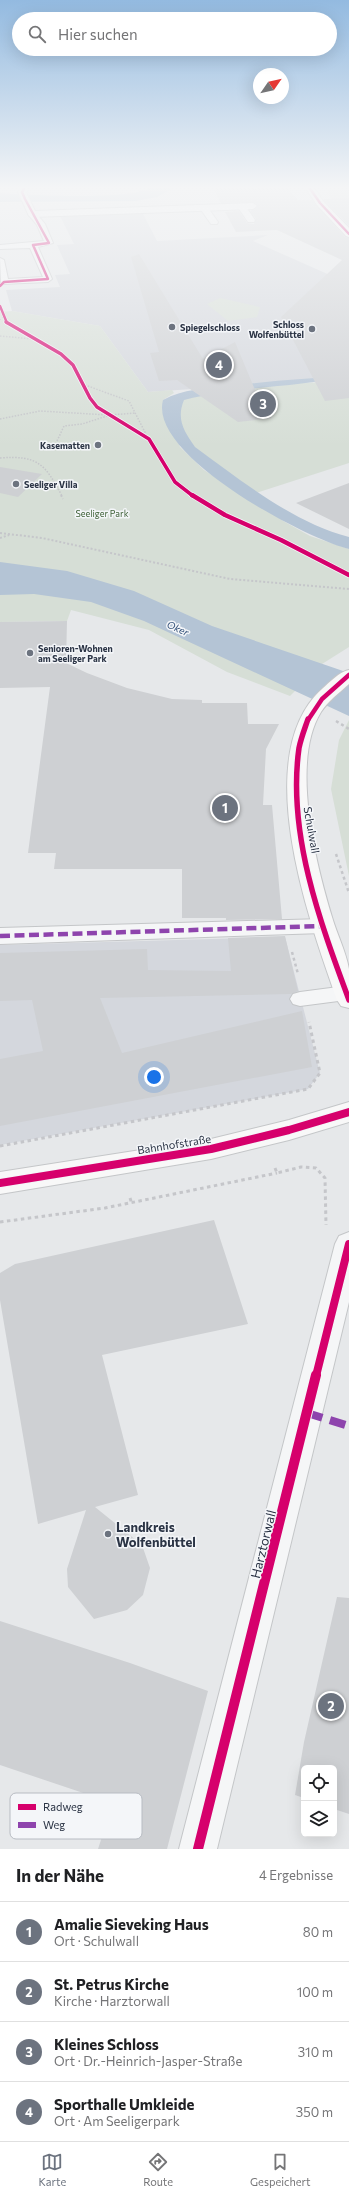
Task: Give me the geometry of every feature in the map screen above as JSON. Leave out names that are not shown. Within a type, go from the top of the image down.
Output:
[{"type":"street","name":"Schulwall","points":[[348,997],[323,926],[303,842],[297,800],[298,759],[302,736],[310,716],[317,706],[349,675]]},
{"type":"street","points":[[0,936],[323,926]]},
{"type":"street","name":"Bahnhofstraße","points":[[0,1183],[211,1149],[289,1130],[349,1112]]},
{"type":"street","name":"Harztorwall","points":[[198,1849],[349,1244]]},
{"type":"lane","points":[[2,273],[4,282],[48,279],[45,273]]},
{"type":"lane","points":[[300,999],[348,997]]},
{"type":"path","points":[[0,306],[3,317],[13,327],[61,354],[73,365],[90,398],[97,407],[149,439]]},
{"type":"path","points":[[0,320],[3,317]]},
{"type":"path","points":[[0,336],[35,340]]},
{"type":"path","points":[[84,385],[129,401],[149,439],[175,482],[196,499],[225,515],[281,540],[349,575]]},
{"type":"path","points":[[0,419],[22,413],[48,410],[71,410],[110,415],[135,413]]},
{"type":"path","points":[[58,441],[64,426],[82,424],[110,415]]},
{"type":"path","points":[[0,458],[25,456],[36,460],[49,473],[63,499]]},
{"type":"path","points":[[0,533],[42,538],[230,579],[284,585],[349,589]]},
{"type":"path","points":[[0,538],[11,534]]},
{"type":"path","points":[[333,728],[336,721]]},
{"type":"path","points":[[334,849],[349,893]]},
{"type":"path","points":[[0,1146],[308,1089]]},
{"type":"path","points":[[0,1222],[49,1217],[132,1204],[277,1173]]},
{"type":"path","points":[[130,1198],[132,1204]]},
{"type":"shaded area","points":[[326,273],[332,276],[325,380],[148,392],[100,326],[12,311],[6,290],[60,287],[55,275]]},
{"type":"shaded area","points":[[285,937],[320,1073],[308,1089],[0,1145],[0,945]]},
{"type":"green space","points":[[220,298],[260,307],[257,317],[228,321],[207,304]]},
{"type":"green space","name":"Seeliger Park","points":[[12,311],[100,326],[148,392],[172,390],[174,393],[163,400],[180,447],[204,470],[285,522],[310,536],[349,549],[349,647],[322,664],[290,696],[227,672],[149,630],[71,610],[67,621],[0,622],[0,312]]},
{"type":"green space","points":[[349,382],[349,463],[256,493],[182,438],[175,401],[182,396],[282,383]]},
{"type":"green space","points":[[349,720],[349,876],[331,789],[339,740]]},
{"type":"water","points":[[349,376],[308,383],[245,389],[204,395],[184,400],[181,419],[182,425],[195,447],[249,486],[288,511],[328,530],[349,537],[349,549],[327,542],[299,529],[266,512],[234,491],[203,468],[179,445],[165,422],[163,400],[187,391],[274,381]]},
{"type":"water","name":"Oker","points":[[0,562],[67,571],[134,591],[212,626],[349,673],[349,716],[144,621],[91,602],[34,594],[0,595]]},
{"type":"building","points":[[136,273],[151,273],[203,359],[235,342],[263,409],[272,418],[238,422],[177,380],[159,381],[150,353],[159,352]]},
{"type":"building","name":"Schloss Wolfenbüttel","points":[[328,273],[349,273],[349,398],[325,401],[281,317]]},
{"type":"building","name":"Seeliger Villa","points":[[0,467],[42,474],[18,497],[0,493]]},
{"type":"building","points":[[349,483],[349,529],[296,503]]},
{"type":"building","points":[[67,621],[66,663],[87,673],[127,688],[172,699],[202,700],[202,703],[247,703],[248,724],[279,724],[266,749],[263,805],[272,805],[282,919],[226,920],[226,918],[182,918],[182,869],[54,869],[56,853],[28,853],[50,687],[0,688],[0,622]]},
{"type":"building","points":[[285,936],[298,991],[291,994],[100,998],[122,1053],[302,1011],[312,1067],[0,1126],[0,1059],[43,1051],[32,1000],[0,1001],[0,953],[147,949],[148,970],[231,971],[228,938]]},
{"type":"building","points":[[214,1220],[248,1324],[102,1355],[138,1495],[95,1507],[142,1545],[150,1568],[143,1595],[127,1610],[94,1619],[68,1587],[67,1569],[86,1510],[38,1524],[0,1300],[0,1273],[15,1264]]},
{"type":"building","points":[[337,1597],[349,1598],[349,1814],[337,1810],[337,1765],[301,1765],[301,1797],[295,1795],[304,1742]]},
{"type":"building","points":[[0,1621],[130,1663],[208,1691],[167,1849],[98,1849],[101,1839],[142,1839],[142,1793],[83,1793],[0,1765]]},
{"type":"marked path","points":[[0,936],[323,926]]},
{"type":"marked path","points":[[307,1413],[349,1426]]},
{"type":"cycle path","points":[[0,286],[4,282],[48,279],[45,273]]},
{"type":"cycle path","points":[[0,306],[7,323],[61,354],[73,365],[90,398],[97,407],[149,439],[175,482],[196,499],[225,515],[281,540],[349,575]]},
{"type":"cycle path","points":[[349,675],[322,699],[309,717],[300,747],[297,781],[299,819],[315,898],[326,936],[349,1000]]},
{"type":"cycle path","points":[[0,1183],[211,1149],[289,1130],[349,1112]]},
{"type":"cycle path","points":[[198,1849],[349,1244]]},
{"type":"place","name":"Spiegelschloss","points":[[172,327]]},
{"type":"place","name":"Schloss Wolfenbüttel","points":[[312,329]]},
{"type":"place","name":"Sporthalle Umkleide","points":[[219,365]]},
{"type":"place","name":"Kleines Schloss","points":[[263,404]]},
{"type":"place","name":"Kasematten","points":[[98,445]]},
{"type":"place","name":"Seeliger Villa","points":[[16,484]]},
{"type":"place","name":"Senioren-Wohnen am Seeliger Park","points":[[30,653]]},
{"type":"place","name":"Amalie Sieveking Haus","points":[[225,808]]},
{"type":"place","name":"Landkreis Wolfenbüttel","points":[[108,1534]]},
{"type":"place","name":"St. Petrus Kirche","points":[[331,1706]]}]
